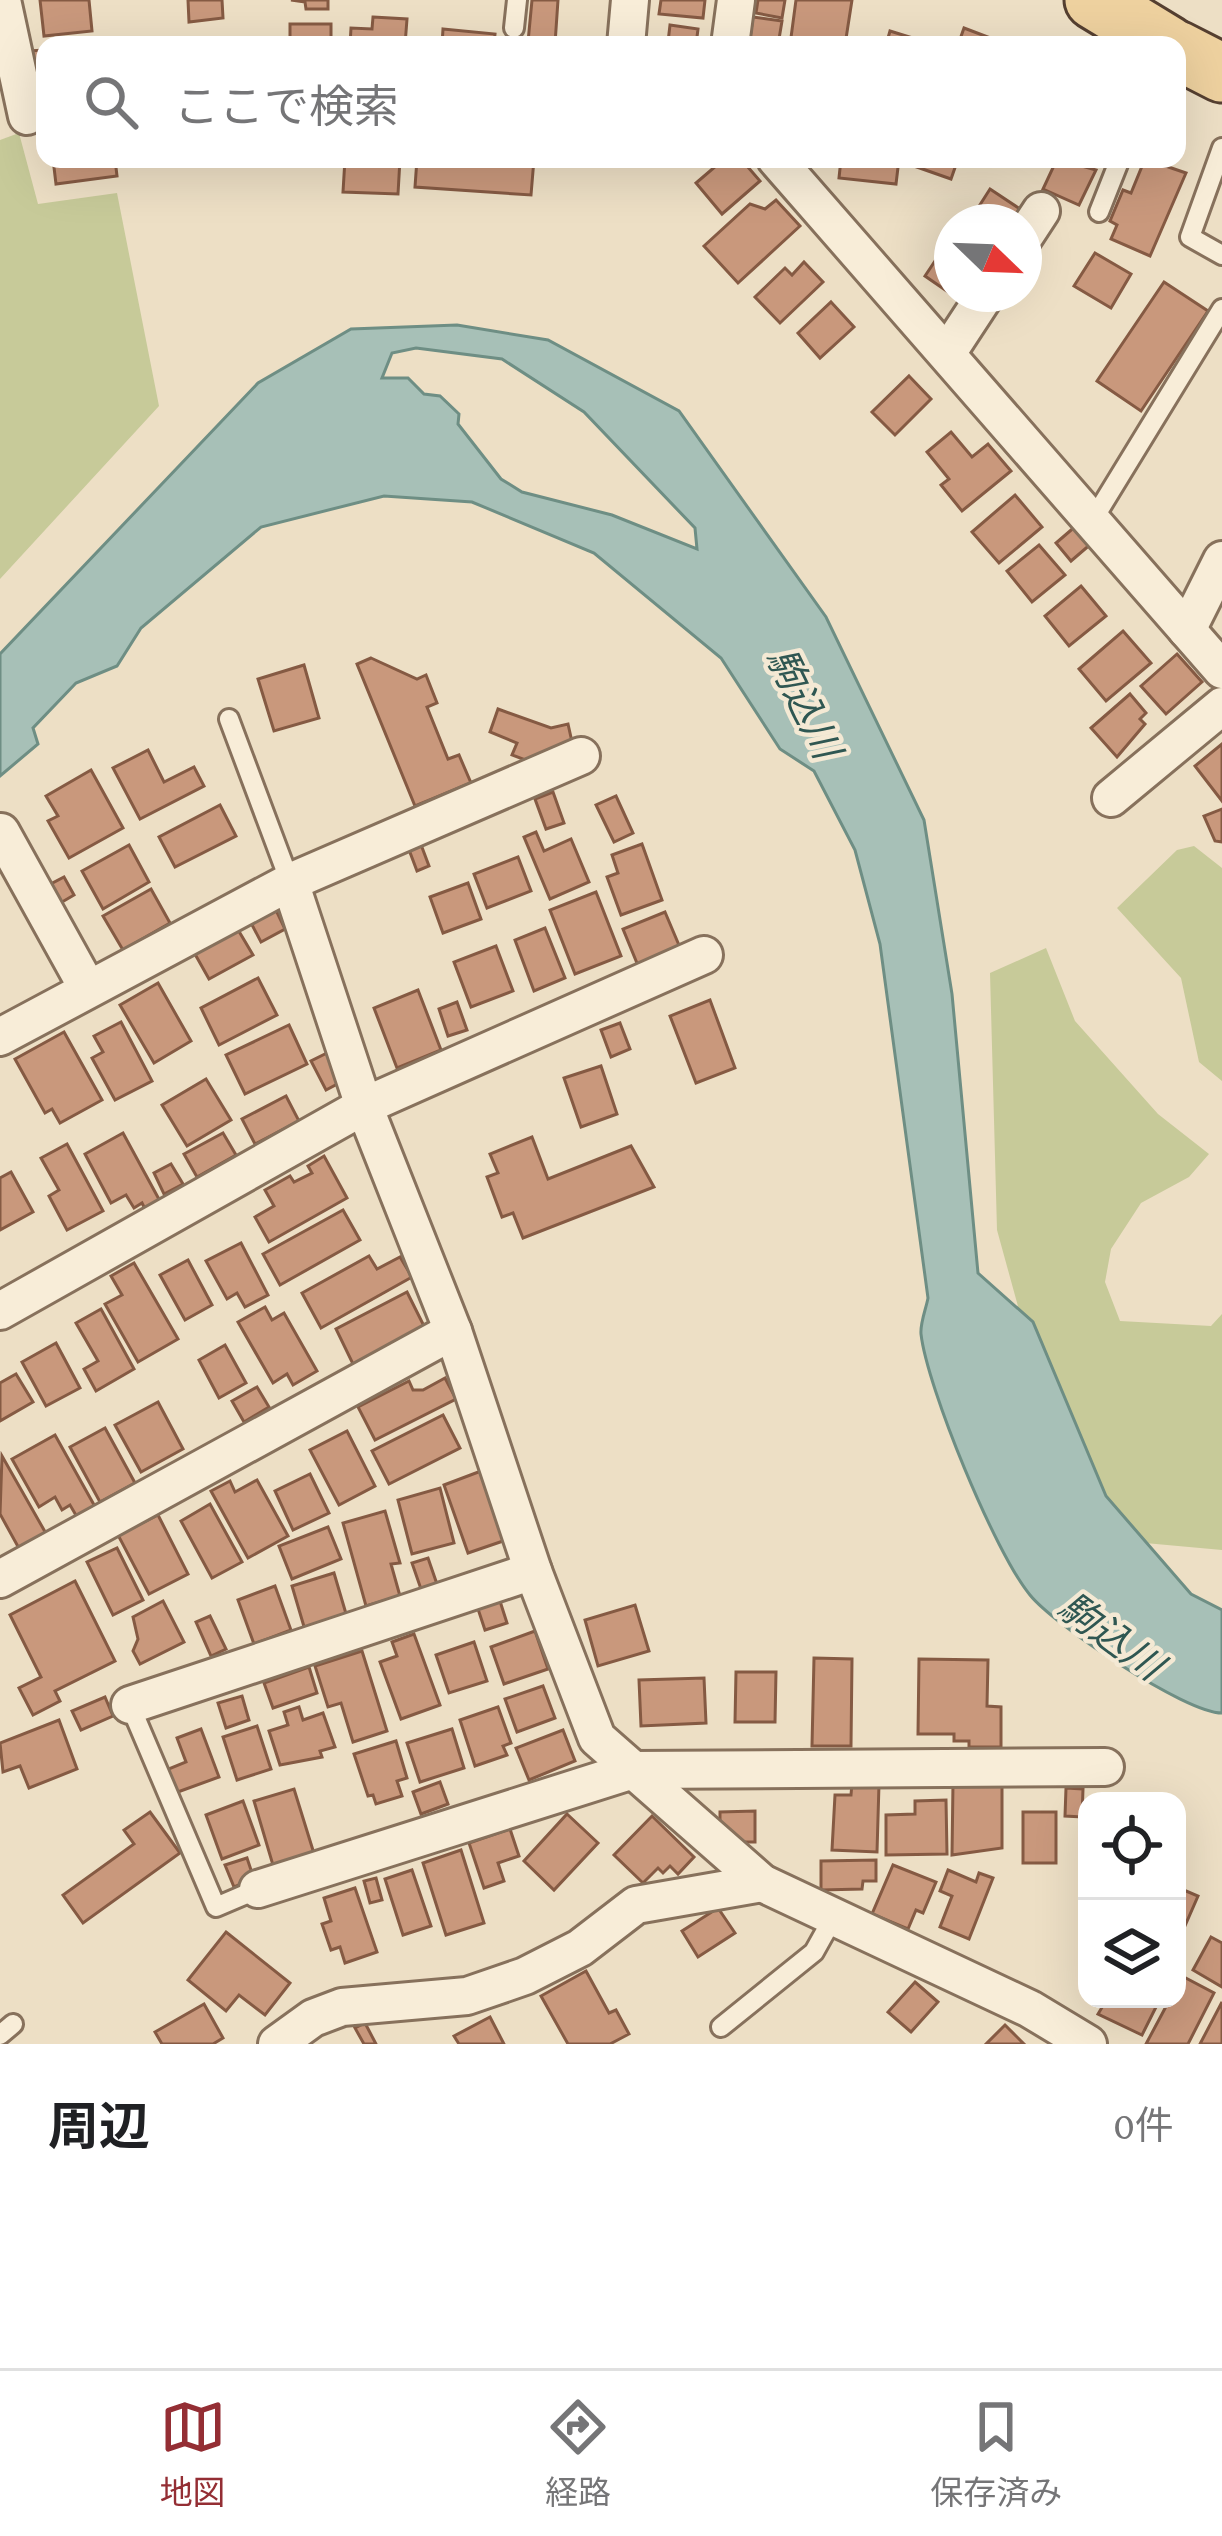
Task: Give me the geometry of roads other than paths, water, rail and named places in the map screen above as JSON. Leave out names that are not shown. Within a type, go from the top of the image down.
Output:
[{"type":"main road","points":[[1094,0],[1153,36]]},
{"type":"main road","points":[[1186,55],[1222,73]]},
{"type":"street","points":[[2,0],[27,116]]},
{"type":"street","points":[[627,36],[631,0]]},
{"type":"street","points":[[731,36],[736,0]]},
{"type":"street","points":[[784,168],[1222,670]]},
{"type":"street","points":[[949,352],[975,312]]},
{"type":"street","points":[[1186,630],[1222,560]]},
{"type":"street","points":[[1111,799],[1222,706]]},
{"type":"street","points":[[0,1037],[290,882],[581,756]]},
{"type":"street","points":[[1,832],[88,989]]},
{"type":"street","points":[[290,882],[364,1106],[453,1331],[533,1571],[597,1738],[762,1883],[1030,2009],[1088,2044]]},
{"type":"street","points":[[0,1311],[364,1106],[704,955]]},
{"type":"street","points":[[0,1579],[453,1331]]},
{"type":"street","points":[[130,1705],[533,1571]]},
{"type":"street","points":[[258,1889],[633,1770],[1105,1767]]},
{"type":"street","points":[[277,2044],[313,2018],[342,2007],[466,1996],[525,1976],[580,1948],[636,1905],[762,1883]]},
{"type":"lane","points":[[514,28],[517,0]]},
{"type":"lane","points":[[1222,148],[1190,237],[1222,255]]},
{"type":"lane","points":[[1099,212],[1116,168]]},
{"type":"lane","points":[[1091,523],[1222,309]]},
{"type":"lane","points":[[229,719],[290,882]]},
{"type":"lane","points":[[130,1705],[216,1907],[258,1889]]},
{"type":"lane","points":[[721,2027],[814,1952],[832,1918]]},
{"type":"water","name":"駒込川","points":[[457,325],[548,340],[679,411],[826,617],[924,820],[952,994],[978,1273],[1033,1322],[1106,1496],[1191,1594],[1222,1610],[1222,1713],[1151,1684],[1065,1626],[1030,1595],[999,1544],[949,1429],[926,1359],[921,1330],[928,1298],[880,944],[855,850],[814,771],[780,749],[721,658],[594,553],[472,502],[384,496],[261,527],[141,628],[117,666],[76,683],[33,728],[38,744],[0,776],[0,654],[258,383],[351,329]],"holes":[[[416,348],[502,359],[584,412],[695,528],[697,549],[612,515],[522,492],[501,479],[458,424],[459,414],[440,396],[424,394],[408,378],[382,378],[392,353]]]}]
